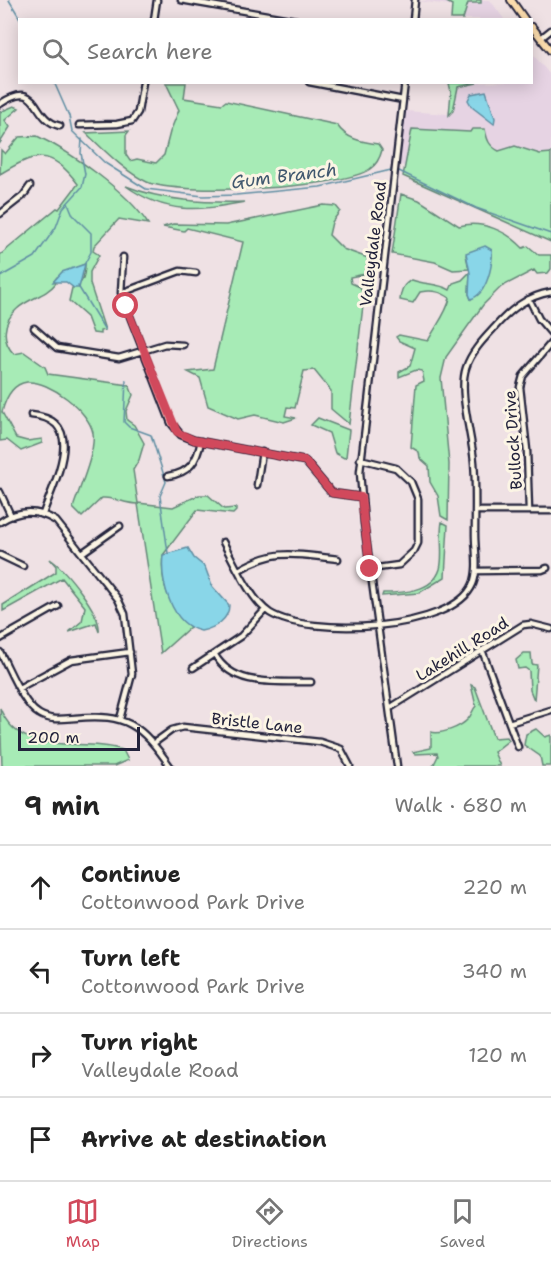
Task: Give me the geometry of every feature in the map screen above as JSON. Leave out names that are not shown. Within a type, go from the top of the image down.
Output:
[{"type":"main road","points":[[511,0],[524,18]]},
{"type":"main road","points":[[533,29],[551,51]]},
{"type":"street","points":[[154,18],[157,0]]},
{"type":"street","points":[[181,0],[284,18]]},
{"type":"street","points":[[413,18],[415,0]]},
{"type":"street","points":[[541,38],[551,30]]},
{"type":"street","points":[[80,125],[117,124],[132,121],[138,112],[143,84]]},
{"type":"street","points":[[319,84],[403,100]]},
{"type":"street","name":"Valleydale Road","points":[[397,766],[361,497],[360,459],[405,84]]},
{"type":"street","points":[[0,104],[17,93],[23,94],[34,101],[49,120],[60,126]]},
{"type":"street","points":[[0,214],[23,196],[30,186]]},
{"type":"street","points":[[123,257],[121,293],[174,429],[186,438],[305,461],[332,493],[361,497]]},
{"type":"street","points":[[121,293],[180,271],[196,273]]},
{"type":"street","points":[[223,542],[265,610],[279,618],[300,623],[350,628],[378,626],[433,615],[470,590],[476,571],[475,511],[474,463],[464,388],[466,368],[474,353],[505,315],[529,299],[551,292]]},
{"type":"street","points":[[529,299],[539,319],[551,333]]},
{"type":"street","points":[[34,328],[52,345],[62,349],[123,358],[165,344],[183,345]]},
{"type":"street","name":"Bullock Drive","points":[[530,511],[528,459],[520,387],[523,376],[551,343]]},
{"type":"street","points":[[31,415],[53,420],[62,430],[65,440],[62,459],[43,514]]},
{"type":"street","points":[[168,476],[185,471],[192,465],[201,441]]},
{"type":"street","points":[[257,485],[262,452]]},
{"type":"street","points":[[360,459],[396,468],[411,482],[418,499],[418,543],[414,552],[399,565],[370,569]]},
{"type":"street","points":[[0,492],[11,516]]},
{"type":"street","points":[[475,511],[551,511]]},
{"type":"street","points":[[0,522],[11,516],[29,512],[43,514],[60,524],[123,608],[132,680],[120,718]]},
{"type":"street","points":[[82,553],[120,526]]},
{"type":"street","points":[[239,570],[264,556],[279,553],[338,559]]},
{"type":"street","points":[[0,555],[23,566]]},
{"type":"street","points":[[476,571],[547,568]]},
{"type":"street","points":[[0,639],[58,606]]},
{"type":"street","points":[[193,668],[241,636],[265,610]]},
{"type":"street","name":"Lakehill Road","points":[[390,708],[523,625],[531,624],[551,629]]},
{"type":"street","points":[[482,650],[518,747]]},
{"type":"street","points":[[0,652],[34,710],[46,717],[66,719],[95,716],[120,718],[138,728],[153,743],[170,766]]},
{"type":"street","points":[[20,688],[71,660],[130,652]]},
{"type":"street","points":[[215,655],[228,671],[245,679],[311,682]]},
{"type":"street","points":[[509,723],[551,710]]},
{"type":"street","name":"Bristle Lane","points":[[153,743],[172,730],[183,727],[320,742],[341,749],[350,766]]},
{"type":"shaded area","points":[[490,0],[503,18],[457,18],[458,6],[418,1]]},
{"type":"shaded area","points":[[533,54],[551,76],[551,231],[503,215],[399,164],[406,111],[448,114],[452,84],[533,84]]},
{"type":"green space","points":[[443,0],[481,0],[481,3],[468,3],[463,18],[451,18],[452,5]]},
{"type":"green space","points":[[166,84],[186,84],[184,98],[222,104],[226,101],[337,125],[350,137],[378,144],[382,150],[378,161],[370,169],[354,176],[295,186],[191,189],[147,182],[122,166],[86,133],[129,131],[126,135],[126,155],[130,161],[137,159],[156,163],[164,155],[179,110]]},
{"type":"green space","points":[[449,84],[472,84],[458,87],[453,111],[449,115],[451,92]]},
{"type":"green space","points":[[14,106],[19,108],[5,120],[10,127],[0,143],[0,112]]},
{"type":"green space","points":[[412,129],[470,132],[472,129],[485,129],[489,142],[499,151],[515,146],[540,154],[551,153],[551,242],[403,176]]},
{"type":"green space","points":[[37,136],[98,174],[127,199],[148,224],[119,219],[94,246],[93,251],[99,255],[90,272],[90,284],[105,330],[100,331],[100,334],[93,333],[87,317],[69,301],[72,288],[79,285],[83,279],[85,264],[57,277],[52,288],[22,305],[12,314],[5,331],[10,349],[14,354],[24,352],[45,367],[48,374],[129,385],[133,395],[126,411],[127,420],[134,425],[144,443],[133,470],[138,503],[173,507],[199,495],[208,495],[224,509],[236,508],[233,514],[197,510],[163,555],[163,575],[171,603],[190,627],[161,653],[138,504],[102,498],[82,517],[73,508],[92,450],[93,433],[84,415],[67,398],[56,391],[36,383],[22,383],[10,393],[2,412],[16,438],[27,441],[42,439],[42,443],[21,451],[7,440],[0,441],[0,255],[57,208],[59,209],[78,184],[59,164],[42,157],[23,162],[0,174],[1,150],[5,154],[19,137]]},
{"type":"green space","points":[[126,186],[155,195],[184,200],[245,202],[197,209],[183,208],[155,202]]},
{"type":"green space","points":[[401,194],[419,200],[459,226],[476,225],[494,228],[523,248],[528,246],[539,255],[551,255],[551,269],[548,273],[537,274],[534,270],[501,287],[483,305],[446,357],[441,378],[449,464],[448,520],[441,516],[438,496],[430,482],[429,466],[420,458],[419,452],[411,447],[416,385],[424,381],[422,371],[416,370],[399,377],[399,372],[410,366],[415,348],[399,341],[396,337],[399,335],[428,341],[444,315],[450,298],[432,291],[420,292],[413,303],[400,300],[400,296],[405,285],[412,280],[450,290],[453,283],[462,280],[470,272],[469,294],[471,299],[492,257],[492,250],[466,255],[469,269],[453,270],[435,262],[392,254]]},
{"type":"green space","points":[[323,205],[336,206],[340,211],[332,222],[329,235],[343,249],[368,258],[365,274],[350,277],[351,283],[360,287],[364,297],[349,424],[331,409],[331,391],[314,370],[304,371],[295,408],[287,407],[285,416],[296,418],[284,422],[255,415],[238,419],[208,406],[200,378],[188,372],[213,369],[243,242],[187,228],[184,231],[163,227],[173,224],[226,225]]},
{"type":"green space","points":[[318,418],[349,430],[346,457],[335,453],[329,433],[311,425]]},
{"type":"green space","points":[[442,522],[448,525],[445,577],[419,593],[382,596],[383,593],[416,590],[424,587],[436,577],[441,563]]},
{"type":"green space","points":[[50,559],[73,582],[89,604],[95,614],[99,632],[96,623],[69,632],[82,621],[85,607],[62,578],[3,611],[3,605],[56,572],[56,566]]},
{"type":"green space","points":[[524,653],[531,653],[532,664],[537,665],[534,700],[530,690],[529,671],[525,668],[518,669],[516,660]]},
{"type":"green space","points":[[471,685],[475,687],[494,738],[507,737],[509,740],[494,752],[500,766],[433,766],[438,756],[437,753],[415,754],[413,752],[431,748],[431,732],[451,730],[468,719],[476,706]]},
{"type":"green space","points":[[0,708],[9,724],[22,735],[54,743],[107,746],[123,750],[128,760],[114,766],[2,766]]},
{"type":"green space","points":[[536,729],[545,737],[551,735],[551,766],[542,766],[540,756],[524,745],[526,734]]},
{"type":"water","points":[[486,91],[495,118],[494,124],[472,107],[468,100],[471,94]]},
{"type":"water","points":[[485,246],[492,250],[490,271],[481,291],[471,299],[469,294],[470,273],[466,253]]},
{"type":"water","points":[[85,264],[79,288],[74,288],[66,282],[53,282],[62,272]]},
{"type":"water","points":[[188,548],[194,558],[205,567],[212,586],[229,605],[224,619],[211,628],[201,631],[191,627],[175,611],[163,577],[163,555]]},
{"type":"waterway","name":"Gum Branch","points":[[9,0],[20,18]]},
{"type":"waterway","name":"Gum Branch","points":[[55,84],[69,116],[72,131],[105,163],[146,189],[203,196],[236,195],[320,187],[391,170]]},
{"type":"waterway","points":[[0,277],[35,257],[56,227],[63,208],[82,187],[85,174],[81,153],[82,139]]},
{"type":"waterway","name":"Gum Branch","points":[[399,171],[476,208],[551,234]]},
{"type":"waterway","points":[[68,203],[73,215],[91,233],[91,252],[85,263]]},
{"type":"waterway","points":[[78,286],[105,330]]},
{"type":"waterway","points":[[126,380],[124,422],[129,427],[151,435],[166,482],[160,496],[168,553]]},
{"type":"route","points":[[126,306],[174,429],[186,438],[194,440],[297,458],[309,463],[325,487],[332,493],[361,497],[370,569]]}]
